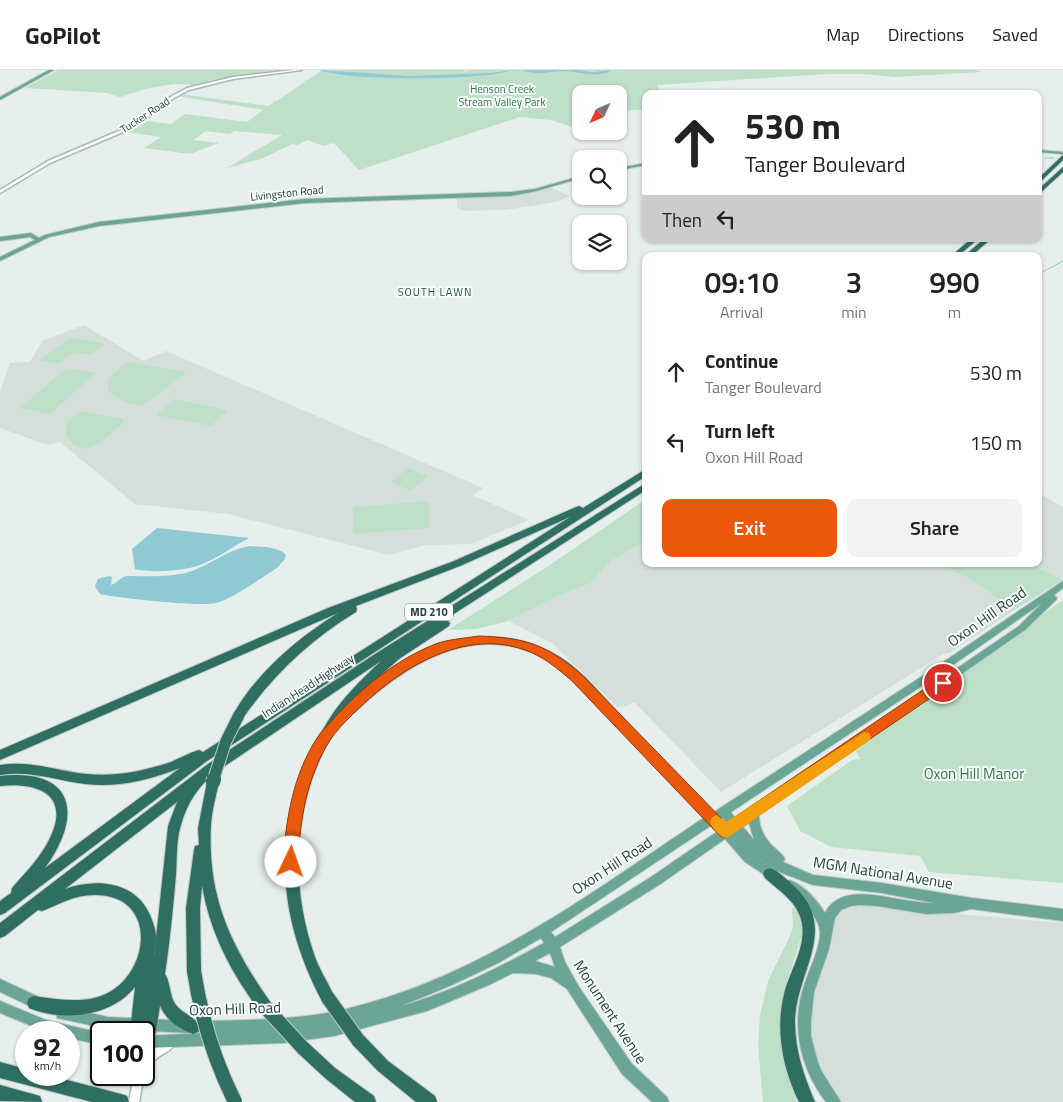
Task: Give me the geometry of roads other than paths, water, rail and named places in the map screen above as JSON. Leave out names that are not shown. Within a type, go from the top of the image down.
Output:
[{"type":"highway","points":[[1042,178],[1063,157]]},
{"type":"highway","points":[[1042,184],[1063,164]]},
{"type":"highway","points":[[1042,189],[1063,169]]},
{"type":"highway","points":[[1042,195],[1063,176]]},
{"type":"highway","points":[[959,252],[972,242]]},
{"type":"highway","points":[[973,252],[984,242]]},
{"type":"highway","name":"Indian Head Highway","points":[[2,908],[174,778],[642,475]]},
{"type":"highway","points":[[0,755],[332,611],[380,594],[520,536],[627,484]]},
{"type":"highway","name":"Indian Head Highway","points":[[0,931],[212,768],[384,654],[642,489]]},
{"type":"highway","points":[[429,1102],[383,1066],[358,1040],[328,998],[307,953],[294,901],[290,874],[292,827],[297,805],[304,781],[322,741],[352,699],[389,661],[583,527]]},
{"type":"highway","points":[[235,1102],[224,1082],[204,1027],[194,971],[192,908],[196,874],[213,782],[226,741],[239,716],[267,677],[297,646],[336,618],[380,594]]},
{"type":"highway","points":[[322,741],[367,693],[393,673],[441,647],[479,640],[512,642],[542,652],[571,672],[619,721]]},
{"type":"highway","points":[[0,770],[22,768],[89,779],[130,777],[189,760],[232,740]]},
{"type":"highway","points":[[193,1027],[181,1022],[166,1006],[161,984],[160,967],[174,826],[184,800],[212,768]]},
{"type":"highway","points":[[0,781],[24,779],[38,782],[50,788],[62,806],[62,822],[58,836],[49,853],[2,908]]},
{"type":"highway","points":[[205,822],[204,858],[206,881],[223,937],[236,964],[266,1008],[303,1048],[330,1074],[368,1102]]},
{"type":"highway","points":[[770,874],[799,901],[808,918],[808,941],[792,993],[788,1014],[789,1042],[793,1066],[807,1102]]},
{"type":"highway","points":[[23,914],[68,894],[88,889],[107,889],[131,899],[139,907],[147,924],[148,947],[141,1021]]},
{"type":"highway","points":[[34,1003],[60,1008],[81,1008],[91,1007],[109,1000],[127,987],[136,976],[148,947]]},
{"type":"highway","points":[[143,1021],[160,967]]},
{"type":"highway","points":[[0,1070],[121,1102]]},
{"type":"highway","points":[[0,1093],[34,1102]]},
{"type":"main road","points":[[0,99],[52,70]]},
{"type":"main road","points":[[1042,150],[1063,153]]},
{"type":"main road","points":[[627,168],[642,165]]},
{"type":"main road","name":"Livingston Road","points":[[0,259],[27,244],[52,234],[99,224],[305,201],[516,193],[536,190],[572,180]]},
{"type":"main road","points":[[0,239],[52,234]]},
{"type":"main road","points":[[26,236],[38,239]]},
{"type":"main road","points":[[26,236],[30,240],[27,244]]},
{"type":"main road","name":"Oxon Hill Road","points":[[155,1031],[308,1022],[373,1008],[464,973],[498,957],[718,814],[782,775],[983,641],[1063,584]]},
{"type":"main road","name":"Oxon Hill Road","points":[[155,1036],[176,1041],[306,1034],[334,1030],[427,1005],[452,996],[505,971],[553,945],[655,881],[1022,628],[1045,604],[1063,591]]},
{"type":"main road","name":"MGM National Avenue","points":[[619,721],[718,814],[730,828],[749,858],[770,874],[791,886],[809,901],[823,920],[825,928]]},
{"type":"main road","points":[[754,812],[754,829],[763,845],[782,861],[813,880]]},
{"type":"main road","name":"MGM National Avenue","points":[[730,828],[773,862],[792,873],[813,880],[882,888],[972,904],[1063,914]]},
{"type":"main road","points":[[834,1102],[814,1072],[804,1032],[808,993],[823,950],[825,928],[830,914],[835,908],[851,901],[949,909],[972,904]]},
{"type":"main road","name":"Monument Avenue","points":[[542,930],[553,945],[560,965],[574,991],[627,1069],[662,1102]]},
{"type":"main road","points":[[505,971],[522,967],[549,969],[574,991]]},
{"type":"main road","points":[[0,986],[34,1003],[92,1021]]},
{"type":"main road","points":[[0,1007],[46,1026],[90,1036]]},
{"type":"street","name":"Tucker Road","points":[[0,192],[49,162],[122,131],[173,97],[188,90],[226,79],[301,70]]},
{"type":"street","points":[[155,1055],[176,1041]]},
{"type":"street","points":[[134,1102],[137,1086]]},
{"type":"water","points":[[157,528],[249,538],[217,557],[197,566],[166,571],[135,569],[132,549]]},
{"type":"water","points":[[249,546],[274,548],[286,555],[277,568],[239,592],[216,603],[177,603],[110,596],[100,594],[95,586],[98,579],[109,576],[112,577],[111,585],[126,576],[176,575],[192,571]]},
{"type":"waterway","points":[[322,70],[335,73],[409,77],[491,74],[509,70]]},
{"type":"waterway","points":[[524,70],[534,72],[563,70],[594,73],[610,70]]},
{"type":"waterway","points":[[1045,158],[1054,158]]},
{"type":"waterway","points":[[1042,272],[1063,261]]},
{"type":"district","name":"SOUTH LAWN","points":[[435,292]]},
{"type":"park label","name":"Henson Creek Stream Valley Park","points":[[502,95]]},
{"type":"park label","name":"Oxon Hill Manor","points":[[974,774]]}]
